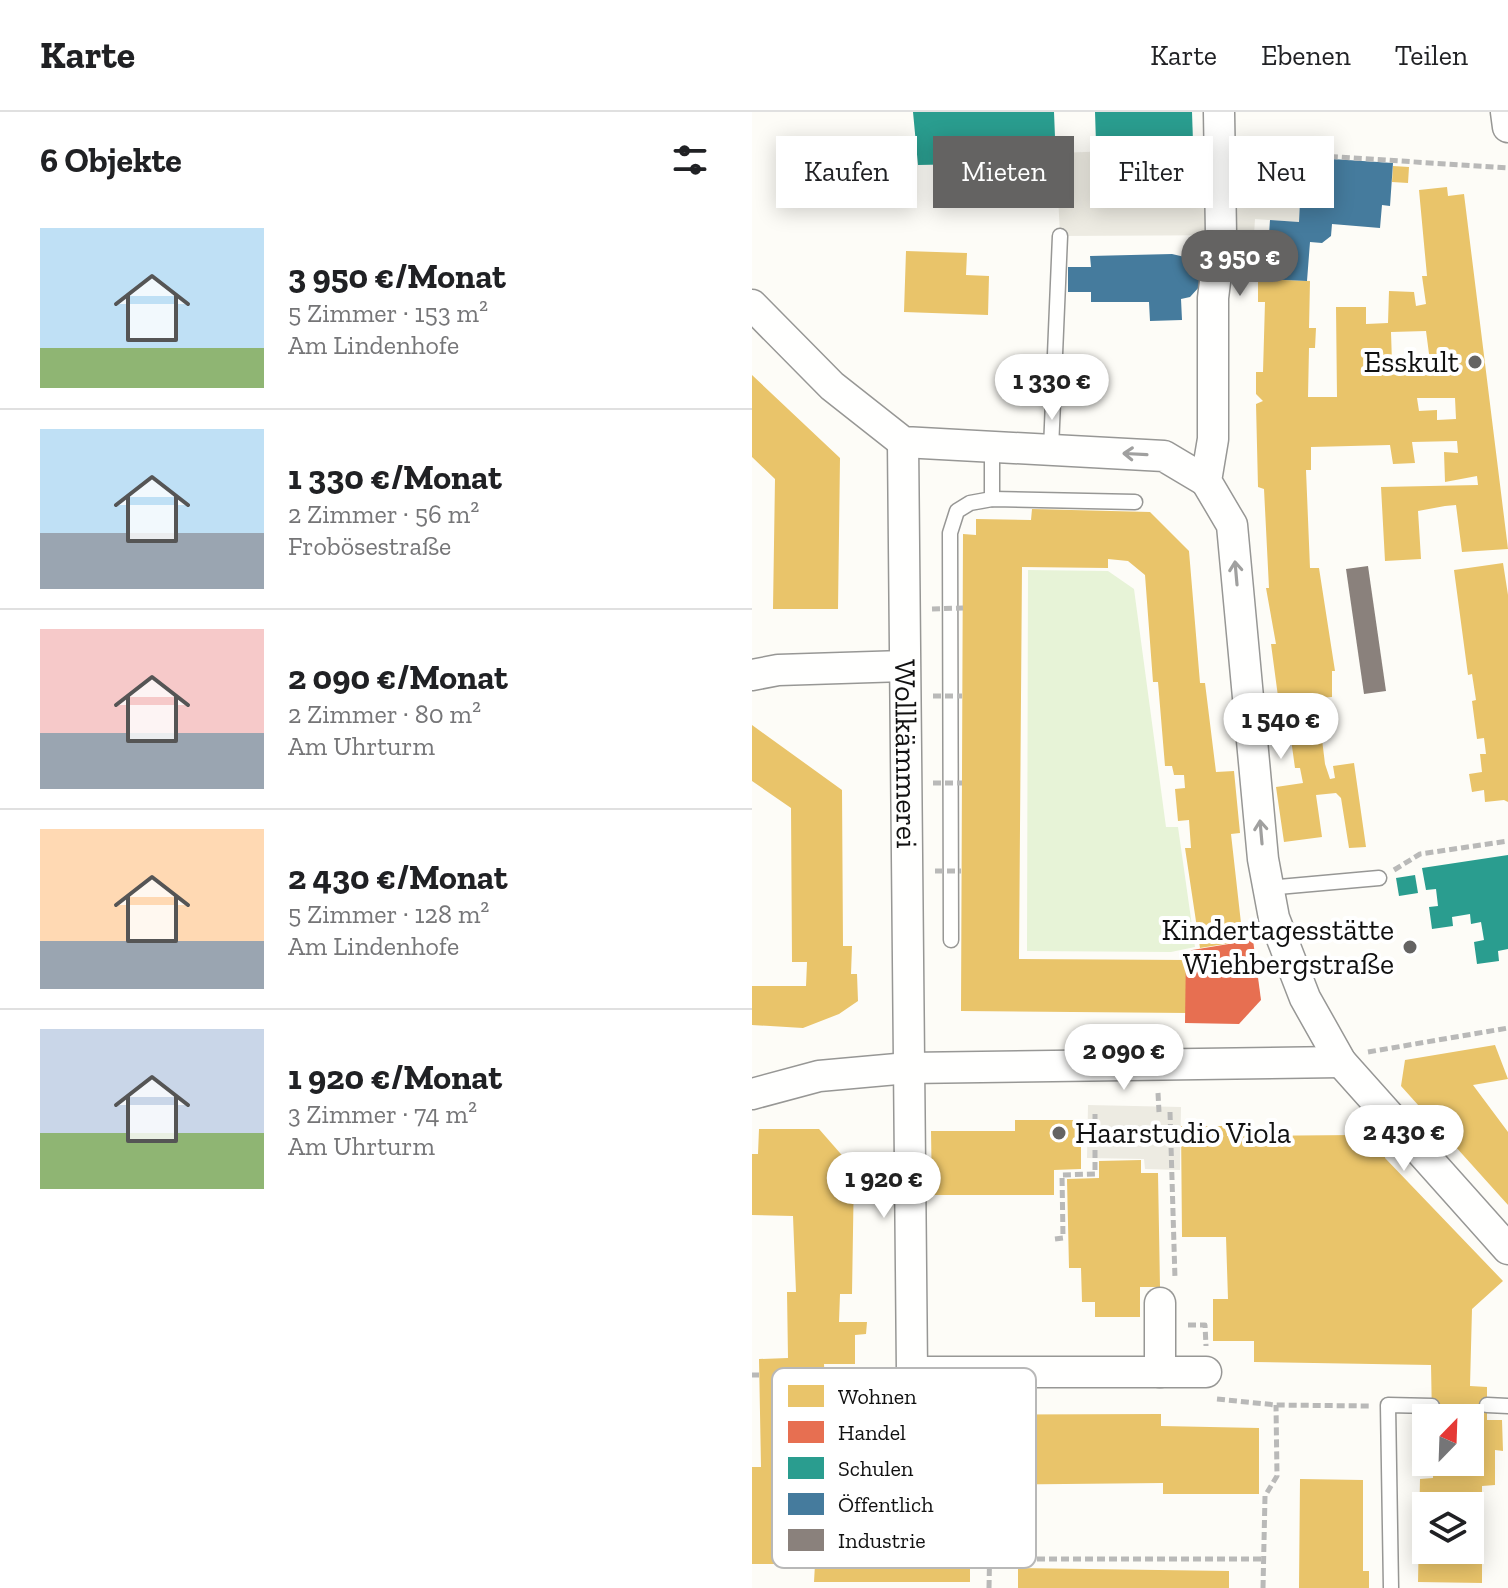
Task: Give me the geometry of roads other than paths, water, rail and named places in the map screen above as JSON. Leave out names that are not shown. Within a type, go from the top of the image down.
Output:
[{"type":"street","points":[[1206,481],[1213,439],[1213,298],[1221,234],[1219,112]]},
{"type":"street","points":[[1506,112],[1508,127]]},
{"type":"street","points":[[752,305],[832,386],[903,442],[1164,456],[1206,481],[1232,525],[1268,888],[1274,918],[1305,998],[1341,1062],[1508,1249]]},
{"type":"street","name":"Wollkämmerei","points":[[903,442],[912,1368]]},
{"type":"street","points":[[752,675],[778,670],[904,666]]},
{"type":"street","points":[[752,1094],[819,1076],[908,1068],[1341,1062]]},
{"type":"street","points":[[1170,1305],[1160,1372],[1206,1372]]},
{"type":"street","name":"Wollkämmerei","points":[[1036,1372],[1160,1372]]},
{"type":"lane","points":[[1051,449],[1060,236]]},
{"type":"lane","points":[[992,447],[992,499]]},
{"type":"lane","points":[[951,940],[950,533],[957,511],[970,503],[992,499],[1135,502]]},
{"type":"lane","points":[[1268,888],[1379,878]]},
{"type":"lane","points":[[1391,1588],[1388,1405],[1412,1406]]},
{"type":"lane","points":[[1487,1405],[1508,1406]]},
{"type":"place","name":"Esskult","points":[[1475,362]]},
{"type":"place","name":"Kindertagesstätte Wiehbergstraße","points":[[1410,947]]},
{"type":"place","name":"Haarstudio Viola","points":[[1059,1133]]}]
